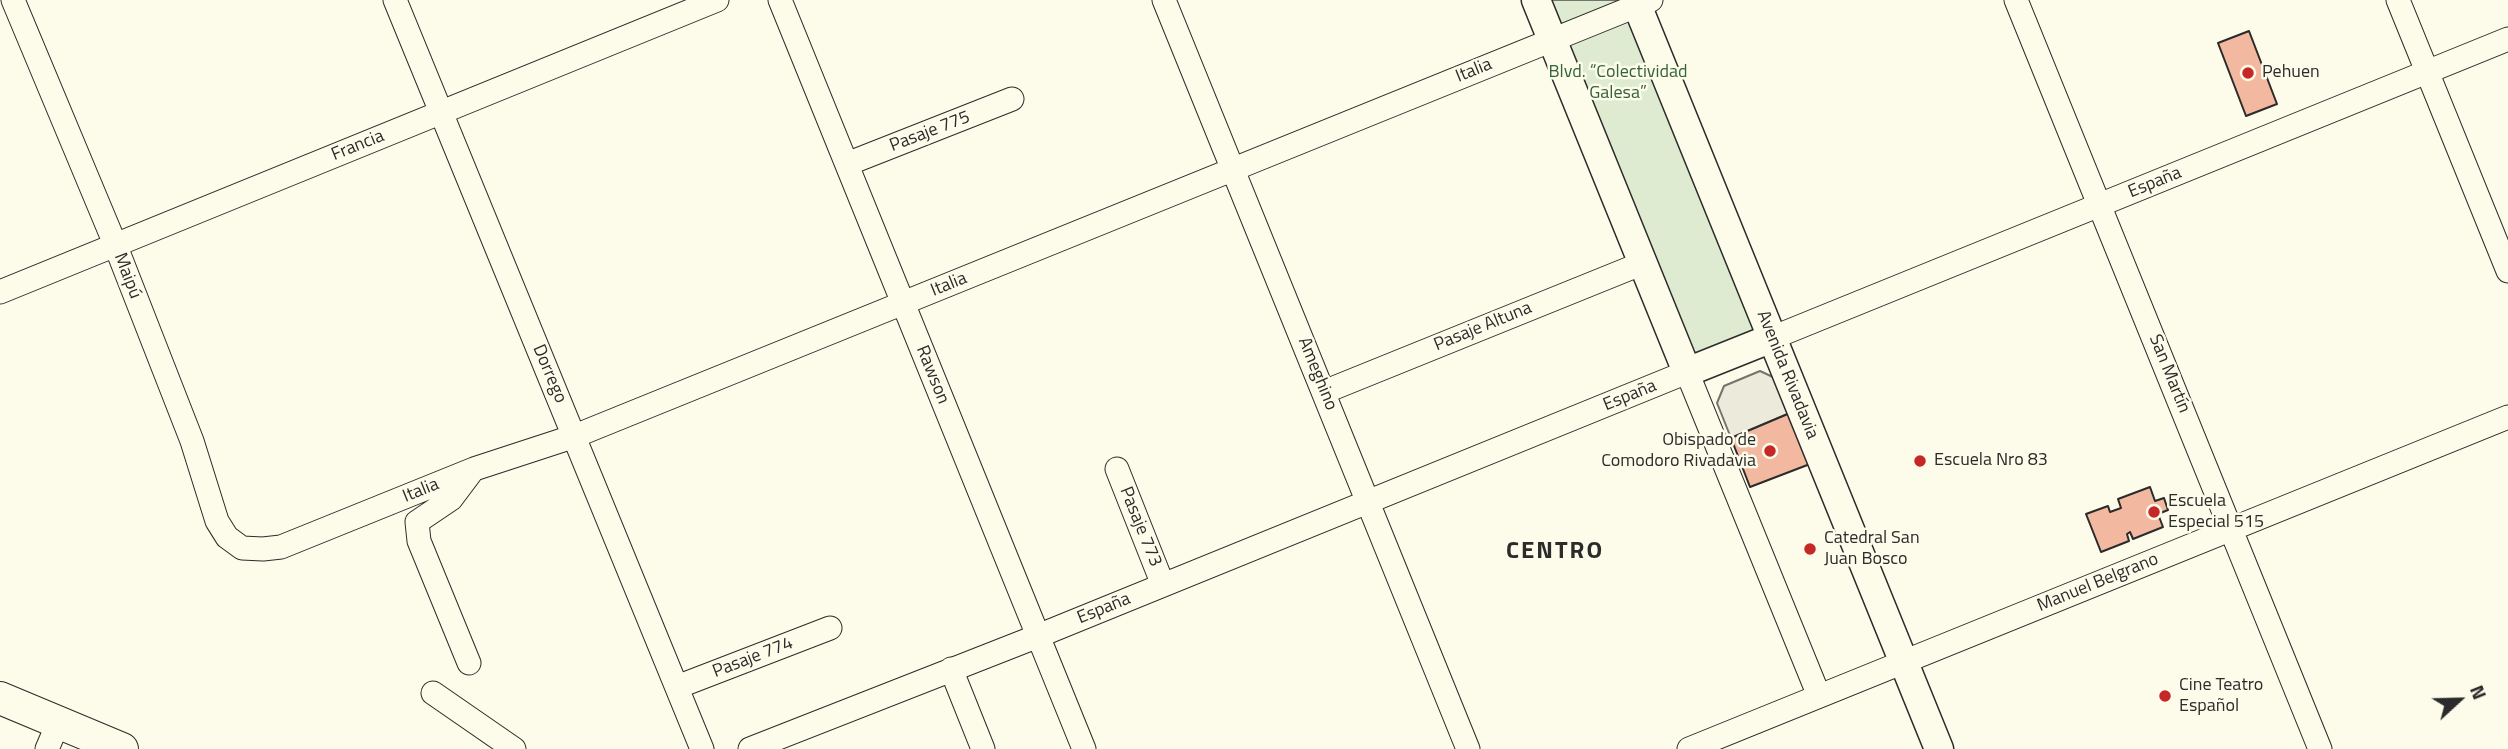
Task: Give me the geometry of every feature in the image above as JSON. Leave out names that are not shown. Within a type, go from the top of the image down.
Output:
[{"type":"highway","points":[[0,698],[53,735],[122,749]]},
{"type":"main road","points":[[1536,0],[1687,372]]},
{"type":"main road","name":"Avenida Rivadavia","points":[[1641,2],[1772,338],[1939,749]]},
{"type":"main road","name":"España","points":[[1687,372],[1772,338]]},
{"type":"street","name":"Maipú","points":[[13,0],[115,244],[192,441],[217,521],[227,537],[242,548]]},
{"type":"street","name":"Dorrego","points":[[395,0],[702,749]]},
{"type":"street","name":"Francia","points":[[0,292],[717,0]]},
{"type":"street","name":"Rawson","points":[[780,0],[1084,749]]},
{"type":"street","name":"San Martín","points":[[2017,0],[2320,749]]},
{"type":"street","points":[[2398,0],[2508,271]]},
{"type":"street","name":"Ameghino","points":[[1168,1],[1233,169],[1468,749]]},
{"type":"street","name":"Italia","points":[[242,548],[282,547],[474,469],[575,436],[1641,2]]},
{"type":"street","name":"España","points":[[1772,338],[2508,39]]},
{"type":"street","name":"Pasaje 775","points":[[847,164],[1012,99]]},
{"type":"street","name":"Pasaje Altuna","points":[[1324,392],[1643,263]]},
{"type":"street","name":"España","points":[[750,749],[1038,636],[1687,372]]},
{"type":"street","points":[[1687,372],[1819,696]]},
{"type":"street","name":"Manuel Belgrano","points":[[1689,749],[2508,416]]},
{"type":"street","points":[[468,663],[419,541],[417,522],[451,499],[474,469]]},
{"type":"street","name":"Pasaje 773","points":[[1117,469],[1163,585]]},
{"type":"street","name":"Pasaje 774","points":[[677,687],[830,628]]},
{"type":"street","points":[[951,669],[983,749]]},
{"type":"street","points":[[433,693],[514,749]]},
{"type":"green space","name":"Blvd. “Colectividad Galesa”","points":[[1536,0],[1635,0],[1772,338],[1687,372]]},
{"type":"shaded area","points":[[1760,371],[1775,378],[1790,413],[1731,438],[1717,403],[1724,386]]},
{"type":"building","name":"Pehuen","points":[[2249,31],[2277,104],[2246,116],[2218,43]]},
{"type":"building","name":"Obispado de Comodoro Rivadavia","points":[[1790,413],[1810,464],[1750,487],[1731,438]]},
{"type":"building","points":[[2150,487],[2155,501],[2164,498],[2168,510],[2158,514],[2163,527],[2133,539],[2130,532],[2127,534],[2129,541],[2101,552],[2086,514],[2108,506],[2110,512],[2121,508],[2118,499]]},
{"type":"place","name":"Pehuen","points":[[2248,73]]},
{"type":"place","name":"Obispado de Comodoro Rivadavia","points":[[1770,451]]},
{"type":"place","name":"Escuela Nro 83","points":[[1920,461]]},
{"type":"place","name":"Escuela Especial 515","points":[[2154,512]]},
{"type":"place","name":"Catedral San Juan Bosco","points":[[1810,549]]},
{"type":"place","name":"Cine Teatro Español","points":[[2165,696]]},
{"type":"district","name":"CENTRO","points":[[1555,552]]}]
